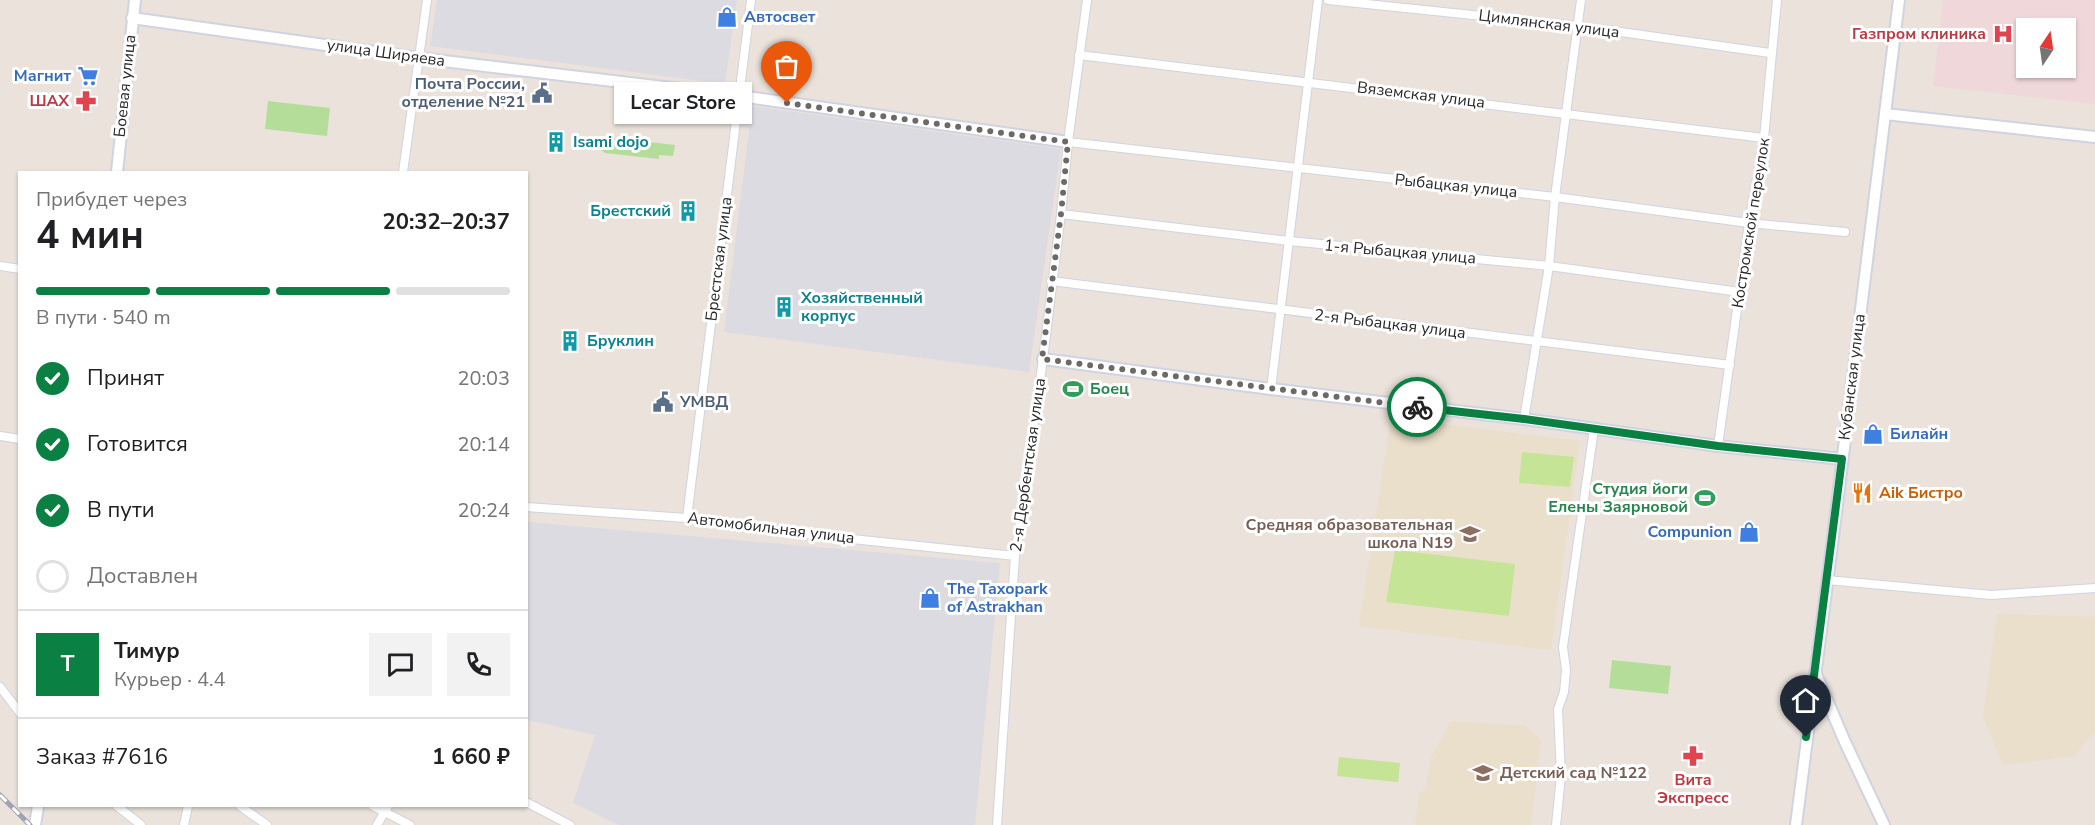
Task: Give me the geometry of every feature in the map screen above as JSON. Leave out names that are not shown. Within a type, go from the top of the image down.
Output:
[{"type":"street","name":"Боевая улица","points":[[117,171],[135,0]]},
{"type":"street","points":[[403,171],[427,0]]},
{"type":"street","name":"Брестская улица","points":[[687,518],[751,0]]},
{"type":"street","name":"2-я Дербентская улица","points":[[997,825],[1016,556],[1061,214],[1078,55],[1087,0]]},
{"type":"street","points":[[1271,389],[1318,0]]},
{"type":"street","name":"Цимлянская улица","points":[[1328,0],[1578,26],[1770,53]]},
{"type":"street","points":[[1524,419],[1549,266],[1581,0]]},
{"type":"street","name":"Костромской переулок","points":[[1718,446],[1749,223],[1764,138],[1770,53],[1777,0]]},
{"type":"street","name":"Кубанская улица","points":[[1796,825],[1899,0]]},
{"type":"street","name":"улица Ширяева","points":[[132,18],[418,58],[740,96],[1068,142]]},
{"type":"street","name":"Вяземская улица","points":[[1078,55],[1308,81],[1764,138]]},
{"type":"street","points":[[1885,114],[2095,137]]},
{"type":"street","name":"Рыбацкая улица","points":[[1068,142],[1556,197],[1749,223],[1845,232]]},
{"type":"street","name":"1-я Рыбацкая улица","points":[[1061,214],[1289,241],[1549,266],[1740,292]]},
{"type":"street","points":[[0,266],[18,269]]},
{"type":"street","name":"2-я Рыбацкая улица","points":[[1051,281],[1730,365]]},
{"type":"street","points":[[1042,359],[1524,419],[1718,446],[1842,459]]},
{"type":"street","points":[[1556,825],[1561,776],[1558,709],[1564,692],[1566,670],[1563,647],[1594,429]]},
{"type":"street","points":[[0,436],[18,439]]},
{"type":"street","name":"Автомобильная улица","points":[[528,507],[687,518],[814,535],[1016,556]]},
{"type":"street","points":[[1827,580],[1991,595],[2095,588]]},
{"type":"street","points":[[1815,672],[1884,825]]},
{"type":"street","points":[[0,687],[18,710]]},
{"type":"street","points":[[528,803],[570,825]]},
{"type":"street","points":[[35,825],[38,807]]},
{"type":"street","points":[[118,807],[141,825]]},
{"type":"street","points":[[184,825],[188,807]]},
{"type":"street","points":[[241,807],[267,825]]},
{"type":"street","points":[[377,825],[386,809],[410,825]]},
{"type":"shaded area","points":[[437,0],[737,0],[725,84],[430,46]]},
{"type":"shaded area","points":[[1943,0],[2095,0],[2095,104],[1933,86]]},
{"type":"shaded area","points":[[752,106],[1061,149],[1029,372],[724,332]]},
{"type":"shaded area","name":"Средняя образовательная школа N19","points":[[1391,418],[1580,441],[1551,650],[1359,626]]},
{"type":"shaded area","points":[[528,522],[1000,563],[975,825],[619,825],[573,803],[595,735],[528,720]]},
{"type":"shaded area","points":[[1997,614],[2095,617],[2095,732],[2074,756],[2003,765],[1983,717]]},
{"type":"shaded area","name":"Детский сад №122","points":[[1451,721],[1526,726],[1541,740],[1531,825],[1415,825],[1419,793],[1425,790],[1431,757]]},
{"type":"green space","points":[[268,101],[330,108],[327,136],[265,129]]},
{"type":"green space","points":[[605,137],[675,145],[673,156],[659,155],[659,159],[605,153],[600,149],[600,142]]},
{"type":"green space","points":[[1522,452],[1574,457],[1570,487],[1519,483]]},
{"type":"green space","points":[[1395,550],[1515,564],[1509,616],[1386,602]]},
{"type":"green space","points":[[1612,660],[1671,666],[1668,694],[1609,688]]},
{"type":"green space","points":[[1339,757],[1400,763],[1398,782],[1337,776]]},
{"type":"railway","points":[[0,795],[30,825]]},
{"type":"way so far","points":[[787,103],[1068,142],[1042,359],[1417,407]]},
{"type":"place","name":"Автосвет","points":[[727,17]]},
{"type":"place","name":"Газпром клиника","points":[[2003,34]]},
{"type":"place","name":"Магнит","points":[[88,76]]},
{"type":"place","name":"Почта России, отделение №21","points":[[542,93]]},
{"type":"place","name":"ШАХ","points":[[86,101]]},
{"type":"place","name":"Lecar Store","points":[[787,103]]},
{"type":"place","name":"Isami dojo","points":[[556,142]]},
{"type":"place","name":"Брестский","points":[[688,211]]},
{"type":"place","name":"Хозяйственный корпус","points":[[784,307]]},
{"type":"place","name":"Бруклин","points":[[570,341]]},
{"type":"place","name":"Боец","points":[[1073,389]]},
{"type":"place","name":"УМВД","points":[[663,402]]},
{"type":"place","name":"Билайн","points":[[1873,434]]},
{"type":"place","name":"Aik Бистро","points":[[1862,493]]},
{"type":"place","name":"Студия йоги Елены Заярновой","points":[[1705,498]]},
{"type":"place","name":"Compunion","points":[[1749,532]]},
{"type":"place","name":"Средняя образовательная школа N19","points":[[1470,534]]},
{"type":"place","name":"The Taxopark of Astrakhan","points":[[930,598]]},
{"type":"place","name":"Вита Экспресс","points":[[1693,756]]},
{"type":"place","name":"Детский сад №122","points":[[1483,773]]},
{"type":"route","points":[[1417,407],[1524,419],[1718,446],[1842,459],[1806,737]]}]
